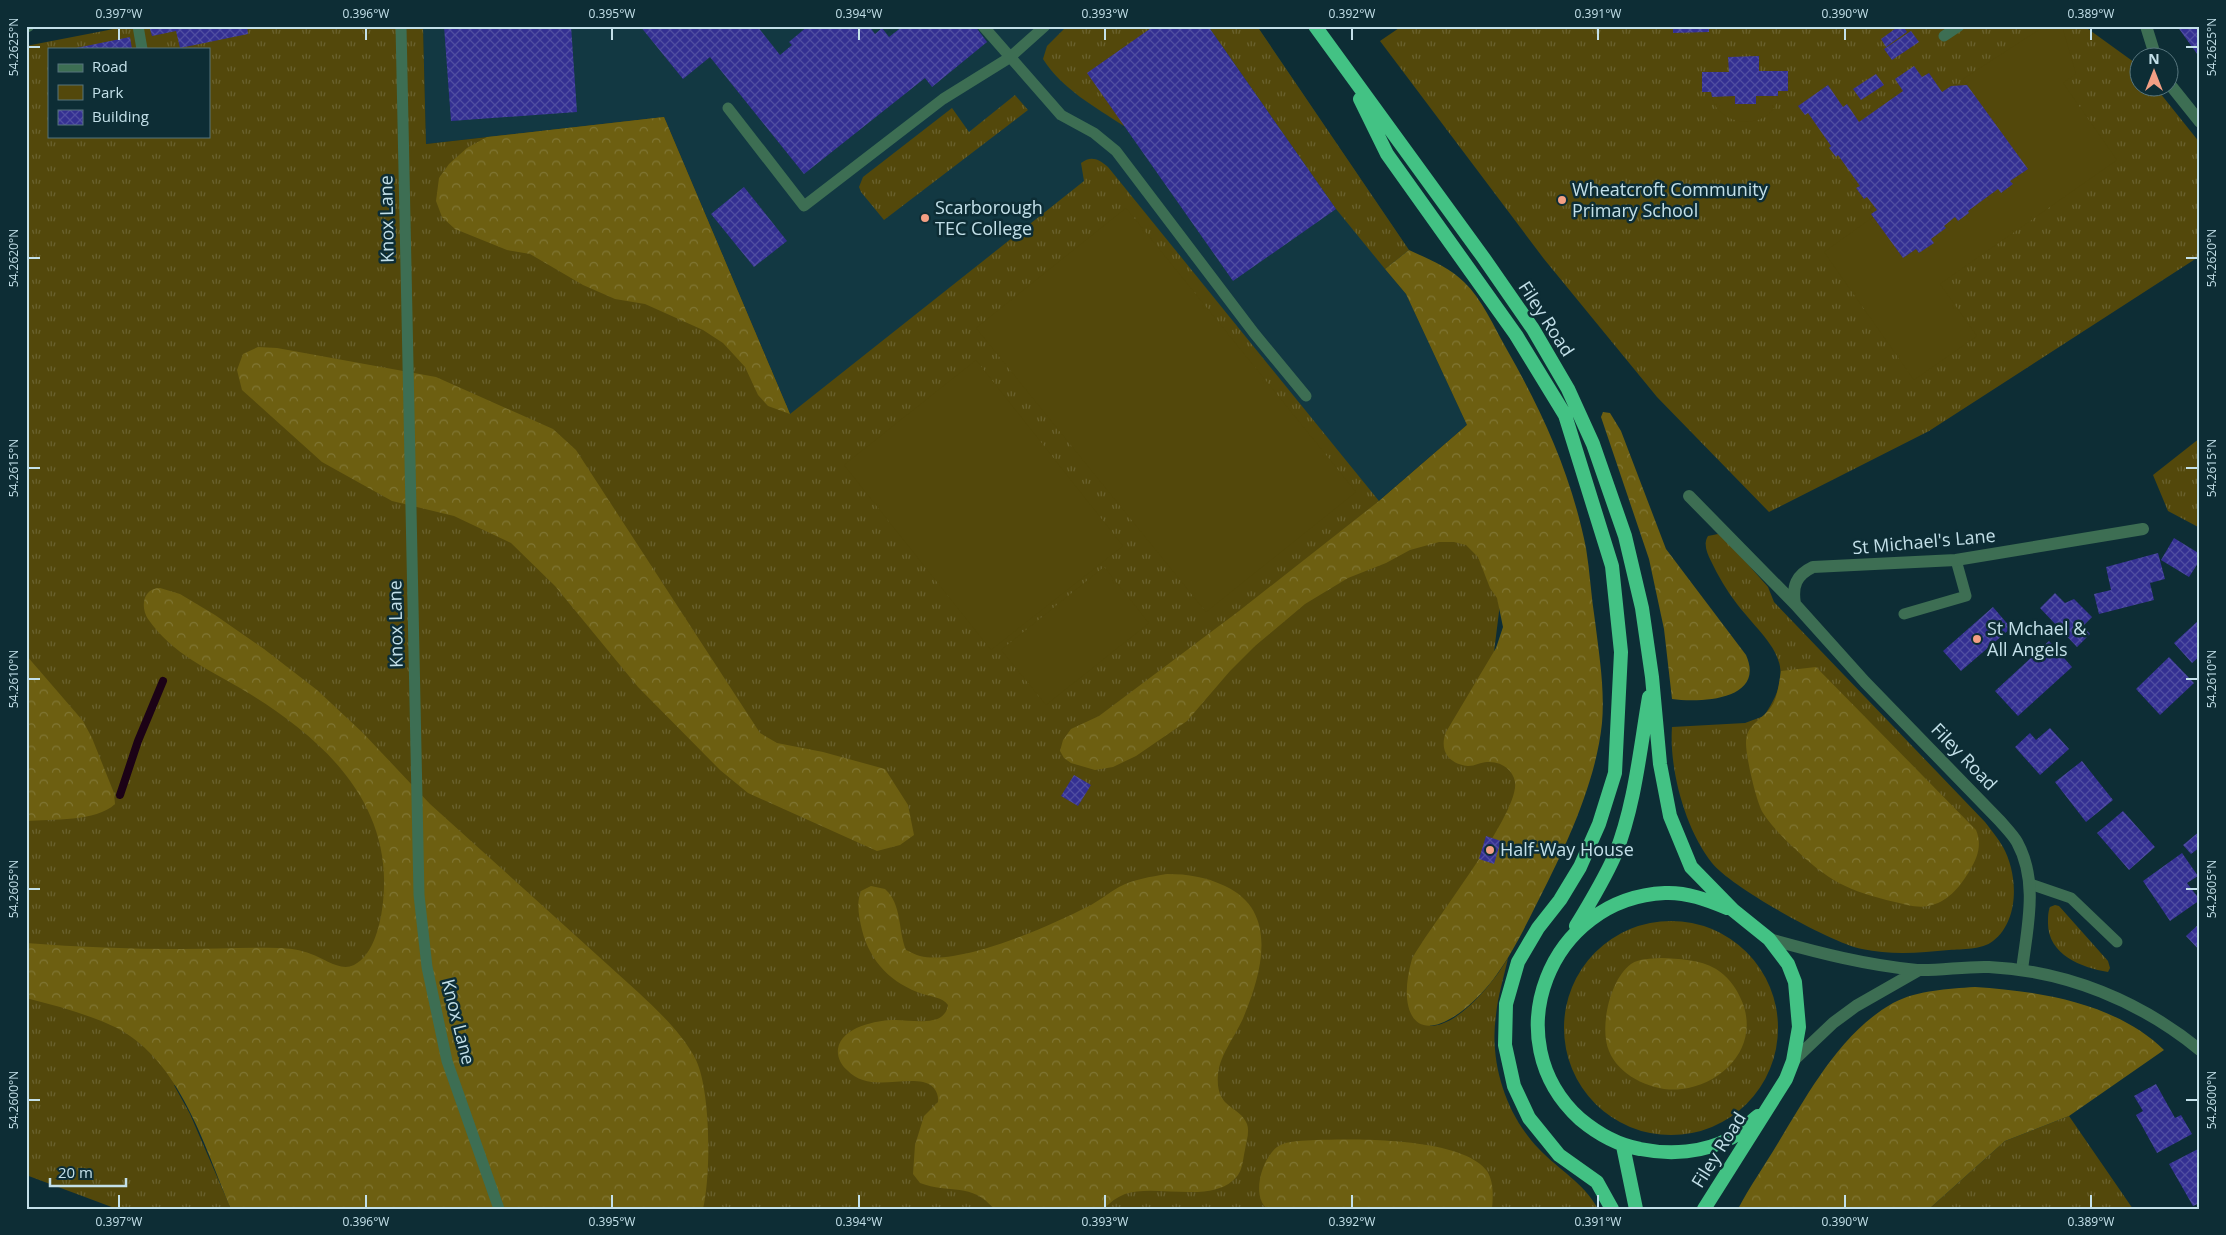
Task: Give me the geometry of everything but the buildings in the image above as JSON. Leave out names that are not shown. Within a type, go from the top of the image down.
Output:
[{"type":"highway","name":"Filey Road","points":[[1315,26],[1483,257],[1533,329],[1568,389],[1593,444],[1625,536],[1642,608],[1652,677],[1660,764],[1670,816],[1691,867],[1733,910],[1769,939],[1788,964],[1796,982],[1799,1027],[1793,1061],[1786,1079],[1704,1209]]},
{"type":"highway","points":[[1345,69],[1387,154],[1516,335],[1565,415],[1612,566],[1621,652],[1614,773],[1598,824],[1580,867],[1560,900],[1538,928],[1518,962],[1506,1004],[1505,1045],[1514,1086],[1529,1118],[1559,1155],[1597,1182],[1612,1209]]},
{"type":"highway","name":"Filey Road","points":[[1652,677],[1630,807],[1615,854],[1600,886],[1571,936],[1551,965],[1538,1004],[1538,1040],[1548,1075],[1567,1107],[1594,1131],[1623,1146],[1662,1154],[1702,1149],[1731,1137],[1766,1110]]},
{"type":"highway","name":"Filey Road","points":[[1571,936],[1597,913],[1631,898],[1666,893],[1700,897],[1733,910]]},
{"type":"highway","points":[[1623,1146],[1636,1209]]},
{"type":"street","points":[[2146,26],[2153,48]]},
{"type":"street","points":[[2178,94],[2200,122]]},
{"type":"street","name":"Filey Road","points":[[1689,496],[1795,604],[1865,682],[2000,821],[2017,842],[2030,884],[2030,910],[2022,970]]},
{"type":"street","name":"St Michael's Lane","points":[[1795,604],[1796,581],[1806,570],[1813,567],[1956,560],[2142,529]]},
{"type":"street","name":"Filey Road","points":[[1769,939],[1846,960],[1919,970],[1954,967],[2022,970],[2086,985],[2114,996],[2163,1022],[2200,1050]]},
{"type":"street","name":"Filey Road","points":[[1793,1061],[1833,1023],[1856,1006],[1919,970]]},
{"type":"lane","points":[[138,26],[142,48]]},
{"type":"lane","name":"Knox Lane","points":[[401,26],[419,895],[427,967],[447,1061],[499,1209]]},
{"type":"lane","points":[[983,26],[1009,58],[1062,115],[1094,133],[1116,151],[1254,333],[1306,396]]},
{"type":"lane","points":[[728,108],[804,206],[943,99],[1009,58],[1045,26]]},
{"type":"lane","points":[[1944,36],[1959,26]]},
{"type":"lane","points":[[1904,614],[1966,596],[1956,560]]},
{"type":"lane","points":[[2030,884],[2071,898],[2117,942]]},
{"type":"shaded area","points":[[423,26],[1257,26],[1409,250],[1385,269],[1406,294],[1467,425],[1073,764],[790,414],[664,117],[426,144]]},
{"type":"green space","points":[[129,26],[423,26],[426,144],[664,117],[790,414],[1084,181],[1081,163],[1088,159],[1095,159],[1108,167],[1379,501],[1467,425],[1505,563],[1487,709],[1527,762],[1520,842],[1424,984],[1430,1026],[1441,1024],[1464,1011],[1485,990],[1508,958],[1498,1000],[1494,1033],[1495,1051],[1502,1087],[1517,1120],[1527,1135],[1547,1157],[1585,1191],[1598,1209],[514,1209],[174,1085],[190,1114],[231,1209],[117,1209],[26,1175],[26,46]]},
{"type":"green space","points":[[1067,26],[1154,26],[1124,126],[1069,88],[1043,59],[1047,46]]},
{"type":"green space","points":[[1208,26],[1257,26],[1409,250],[1385,269],[1336,209]]},
{"type":"green space","points":[[1402,26],[2084,26],[2128,58],[2128,98],[2164,98],[2200,143],[2200,256],[1929,431],[1769,512],[1657,397],[1544,259],[1380,41]]},
{"type":"green space","points":[[2045,26],[2062,26],[2076,74],[2063,83],[2117,160],[1940,284],[1977,336],[1914,380],[1824,252],[1869,220],[1871,214],[1903,258],[1916,249],[1920,253],[1933,243],[1931,239],[1955,217],[1958,221],[1969,213],[1968,211],[1998,189],[2001,193],[2013,184],[2010,181],[2027,169],[1963,79]]},
{"type":"green space","points":[[1015,95],[1028,110],[884,220],[861,192],[859,187],[863,177],[952,108],[969,132]]},
{"type":"green space","points":[[1735,96],[1735,104],[1756,104],[1756,96],[1778,96],[1774,107],[1767,115],[1757,120],[1746,122],[1735,120],[1725,115],[1717,108],[1712,97]]},
{"type":"green space","points":[[664,117],[790,414],[768,406],[758,395],[745,367],[723,343],[703,330],[645,304],[615,299],[583,285],[530,254],[507,250],[455,229],[442,217],[436,201],[439,178],[449,164],[467,148],[487,137]]},
{"type":"green space","points":[[1126,208],[1356,492],[1206,612],[976,328]]},
{"type":"green space","points":[[1409,250],[1452,272],[1470,289],[1487,314],[1544,420],[1564,469],[1586,548],[1603,697],[1599,746],[1586,794],[1567,841],[1521,934],[1489,985],[1467,1007],[1449,1020],[1434,1025],[1422,1025],[1414,1019],[1409,1008],[1407,994],[1412,959],[1504,818],[1513,797],[1515,782],[1512,773],[1501,764],[1487,762],[1471,766],[1461,765],[1450,759],[1445,750],[1444,739],[1446,732],[1496,648],[1503,627],[1497,598],[1490,588],[1478,557],[1466,545],[1454,542],[1439,542],[1410,550],[1386,563],[1348,578],[1305,604],[1255,646],[1230,671],[1187,721],[1136,756],[1113,767],[1095,770],[1071,763],[1064,758],[1060,751],[1063,740],[1071,729],[1099,716],[1239,611],[1379,501],[1467,425],[1406,294],[1385,269]]},
{"type":"green space","points":[[258,347],[277,348],[436,377],[553,429],[576,450],[760,733],[777,743],[823,752],[885,769],[908,805],[914,835],[900,845],[877,851],[748,793],[720,770],[638,687],[555,586],[511,543],[454,516],[392,501],[322,462],[242,390],[237,370],[243,354]]},
{"type":"green space","points":[[976,360],[1123,546],[991,650],[844,465]]},
{"type":"green space","points":[[1603,412],[1610,413],[1621,431],[1666,549],[1746,655],[1750,670],[1747,681],[1739,690],[1713,699],[1672,699],[1664,629],[1649,559],[1601,417]]},
{"type":"green space","points":[[2200,438],[2200,528],[2168,511],[2153,475]]},
{"type":"green space","points":[[1718,534],[1723,536],[1768,587],[1774,602],[1985,822],[1999,840],[2012,870],[2014,896],[2008,921],[2002,932],[1993,941],[1972,949],[1905,953],[1873,951],[1847,945],[1782,913],[1739,886],[1712,863],[1702,849],[1687,816],[1676,780],[1673,761],[1672,727],[1745,723],[1764,716],[1775,697],[1780,681],[1780,668],[1776,655],[1769,643],[1730,594],[1708,555],[1706,545],[1708,536]]},
{"type":"green space","points":[[1104,567],[1149,623],[1046,705],[1001,650]]},
{"type":"green space","points":[[160,588],[180,594],[215,615],[264,649],[317,690],[363,733],[430,804],[639,993],[670,1024],[691,1050],[701,1074],[705,1092],[708,1155],[706,1194],[703,1209],[231,1209],[188,1108],[158,1062],[139,1043],[117,1028],[84,1014],[26,998],[26,943],[143,949],[286,948],[299,950],[338,966],[349,967],[367,954],[375,937],[383,902],[383,866],[377,834],[365,804],[347,777],[326,752],[301,730],[274,710],[192,660],[168,642],[148,619],[144,609],[145,599],[150,591]]},
{"type":"green space","points":[[26,655],[83,721],[92,738],[114,793],[115,804],[107,810],[73,819],[26,821]]},
{"type":"green space","points":[[1816,667],[1976,830],[1979,845],[1973,865],[1963,881],[1944,900],[1918,907],[1851,889],[1828,876],[1806,859],[1781,835],[1763,813],[1757,799],[1746,750],[1747,736],[1752,726],[1773,704],[1781,671]]},
{"type":"green space","points":[[1167,874],[1197,877],[1225,886],[1242,897],[1253,911],[1259,927],[1262,944],[1260,962],[1251,999],[1241,1023],[1225,1052],[1218,1074],[1220,1094],[1228,1105],[1239,1113],[1248,1127],[1243,1163],[1238,1175],[1228,1184],[1215,1190],[1200,1192],[1138,1191],[1125,1194],[1114,1200],[1104,1209],[994,1209],[986,1201],[969,1192],[920,1183],[913,1174],[915,1145],[924,1116],[938,1102],[935,1089],[923,1082],[874,1082],[855,1077],[843,1066],[839,1058],[838,1049],[846,1035],[861,1026],[888,1020],[924,1021],[936,1019],[945,1013],[948,1005],[940,999],[912,990],[892,978],[877,962],[866,942],[861,925],[858,905],[861,891],[871,886],[885,889],[897,910],[906,950],[920,956],[937,958],[981,950],[1005,942],[1071,915],[1125,884]]},
{"type":"green space","points":[[2059,906],[2108,961],[2110,968],[2108,972],[2077,963],[2059,951],[2049,933],[2048,922],[2050,907]]},
{"type":"green space","points":[[1671,921],[1692,923],[1712,929],[1730,939],[1753,960],[1770,987],[1776,1007],[1778,1028],[1776,1049],[1770,1069],[1760,1087],[1739,1110],[1712,1127],[1692,1133],[1671,1135],[1650,1133],[1630,1127],[1612,1117],[1589,1096],[1572,1069],[1566,1049],[1564,1028],[1566,1007],[1572,987],[1582,969],[1603,946],[1630,929],[1650,923]]},
{"type":"green space","points":[[1661,958],[1696,961],[1716,969],[1736,989],[1746,1014],[1747,1030],[1736,1058],[1726,1069],[1713,1078],[1698,1085],[1682,1089],[1672,1090],[1650,1086],[1630,1076],[1614,1060],[1606,1041],[1605,1030],[1608,1004],[1617,981],[1634,962]]},
{"type":"green space","points":[[1975,987],[2050,996],[2100,1010],[2145,1034],[2164,1050],[2069,1116],[2005,1141],[1929,1209],[1738,1209],[1814,1085],[1841,1048],[1857,1031],[1893,1003],[1912,995]]},
{"type":"green space","points":[[2069,1116],[2133,1209],[1929,1209],[2005,1141]]},
{"type":"green space","points":[[1296,1141],[1407,1142],[1455,1152],[1474,1160],[1487,1171],[1492,1184],[1492,1209],[1267,1209],[1262,1203],[1259,1186],[1260,1177],[1267,1160],[1277,1147],[1281,1145]]},
{"type":"waterway","points":[[120,795],[138,741],[163,681]]},
{"type":"place","name":"Wheatcroft Community Primary School","points":[[1562,200]]},
{"type":"place","name":"Scarborough TEC College","points":[[925,218]]},
{"type":"place","name":"St Mchael & All Angels","points":[[1977,639]]},
{"type":"place","name":"Half-Way House","points":[[1490,850]]}]
